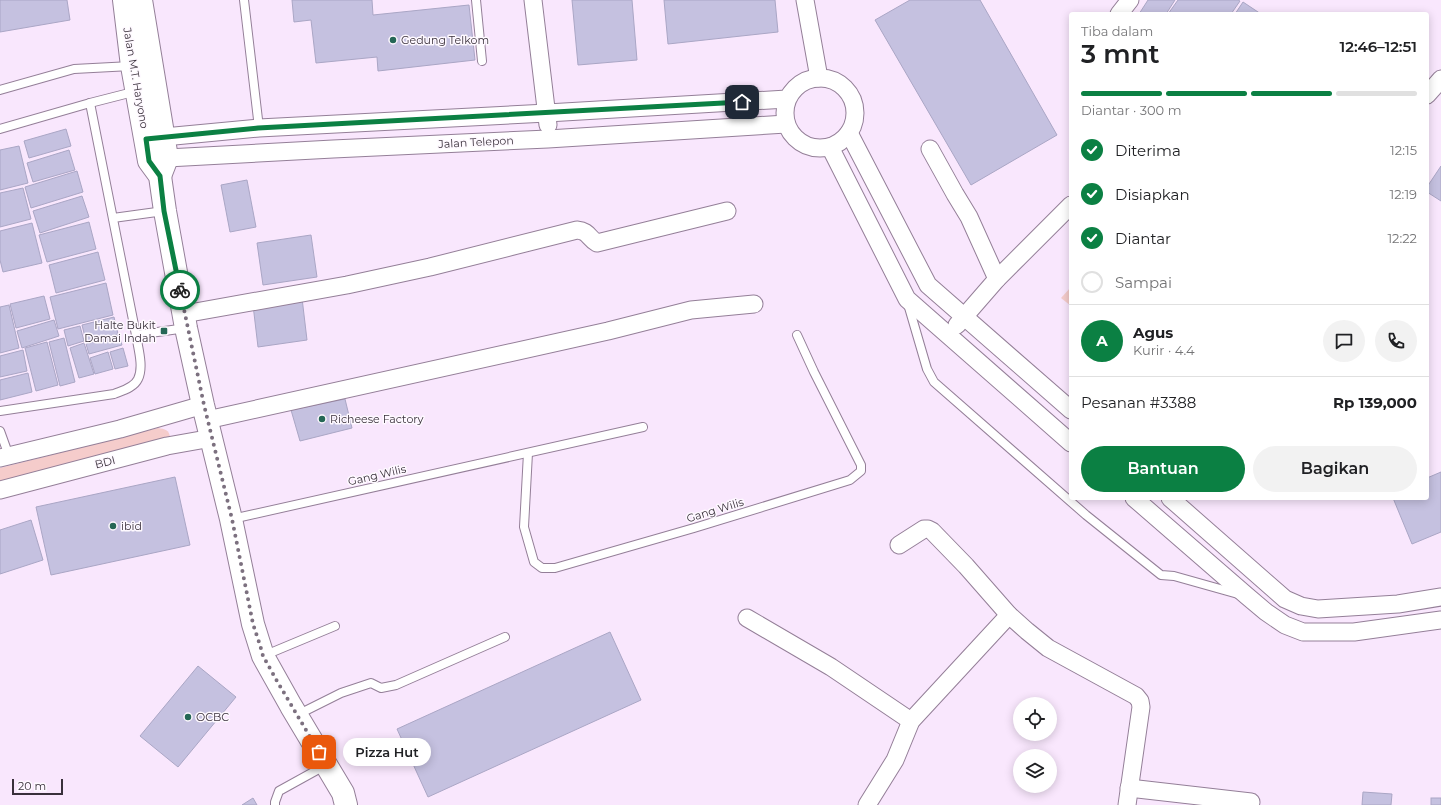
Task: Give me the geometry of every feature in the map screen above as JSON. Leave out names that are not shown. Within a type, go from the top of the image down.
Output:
[{"type":"main road","name":"Jalan M.T. Haryono","points":[[124,0],[132,66],[137,91],[155,138]]},
{"type":"main road","name":"Jalan M.T. Haryono","points":[[141,0],[149,53],[155,138],[164,211],[185,321],[207,421],[232,519],[253,624],[263,656],[296,715],[349,801]]},
{"type":"street","points":[[533,0],[547,113],[548,139]]},
{"type":"street","points":[[805,0],[819,78]]},
{"type":"street","points":[[1121,12],[1130,0]]},
{"type":"street","points":[[819,78],[832,80],[843,86],[851,96],[855,109],[854,122],[849,133],[841,142],[830,147],[816,148],[803,145],[792,136],[786,124],[784,111],[787,99],[793,90],[809,79],[819,78]]},
{"type":"street","points":[[1429,93],[1441,80]]},
{"type":"street","points":[[155,138],[258,128],[787,99]]},
{"type":"street","name":"Jalan Telepon","points":[[159,165],[333,149],[548,139],[786,124]]},
{"type":"street","points":[[849,133],[928,285],[1069,408]]},
{"type":"street","points":[[830,147],[907,299],[1069,441]]},
{"type":"street","points":[[930,149],[969,217],[997,279]]},
{"type":"street","points":[[948,335],[997,279],[1069,207]]},
{"type":"street","points":[[185,321],[430,267],[577,230],[587,232],[597,243],[728,211]]},
{"type":"street","points":[[907,299],[928,285]]},
{"type":"street","points":[[4,457],[120,429],[207,421],[608,331],[691,310],[754,304]]},
{"type":"street","name":"BDI","points":[[0,490],[167,446],[207,421]]},
{"type":"street","points":[[1136,500],[1246,596],[1285,625],[1303,632],[1354,632],[1441,620]]},
{"type":"street","points":[[1172,500],[1285,599],[1301,606],[1318,608],[1398,604],[1441,597]]},
{"type":"street","points":[[898,545],[924,529],[932,531],[966,566],[1009,615],[1048,648],[1136,696],[1140,701],[1141,707],[1127,805]]},
{"type":"street","points":[[1246,596],[1262,580]]},
{"type":"street","points":[[1398,604],[1403,625]]},
{"type":"street","points":[[867,805],[895,760],[911,721],[1009,615]]},
{"type":"street","points":[[747,618],[831,667],[911,721]]},
{"type":"street","points":[[1129,788],[1251,802]]},
{"type":"lane","points":[[244,0],[258,128]]},
{"type":"lane","points":[[476,0],[482,61]]},
{"type":"lane","points":[[0,90],[74,69],[132,66]]},
{"type":"lane","points":[[0,129],[137,91]]},
{"type":"lane","points":[[0,411],[114,394],[128,388],[138,380],[140,367],[136,335],[90,103]]},
{"type":"lane","points":[[113,218],[164,211]]},
{"type":"lane","points":[[907,299],[927,369],[934,382],[1016,454],[1086,515],[1160,575],[1174,576],[1246,596]]},
{"type":"lane","points":[[136,335],[185,321]]},
{"type":"lane","name":"Gang Wilis","points":[[528,453],[524,527],[534,562],[542,568],[555,568],[694,528],[850,480],[861,471],[861,465],[797,335]]},
{"type":"lane","name":"Gang Wilis","points":[[232,519],[643,427]]},
{"type":"lane","points":[[0,431],[4,457]]},
{"type":"lane","points":[[263,656],[335,626]]},
{"type":"lane","points":[[296,715],[341,693],[371,683],[381,688],[396,685],[505,637]]},
{"type":"lane","points":[[275,805],[279,791],[326,764]]},
{"type":"shaded area","points":[[1069,289],[1069,304],[1061,298]]},
{"type":"shaded area","points":[[158,428],[168,431],[170,437],[166,441],[0,484],[0,468]]},
{"type":"building","points":[[0,0],[67,0],[70,20],[0,32]]},
{"type":"building","name":"Gedung Telkom","points":[[292,0],[372,0],[373,15],[469,5],[475,60],[378,71],[377,57],[316,63],[311,20],[294,22]]},
{"type":"building","points":[[572,0],[632,0],[637,60],[578,65]]},
{"type":"building","points":[[664,0],[775,0],[778,32],[668,44]]},
{"type":"building","points":[[910,0],[980,0],[1057,135],[971,185],[875,20]]},
{"type":"building","points":[[1148,0],[1175,0],[1167,12],[1140,12]]},
{"type":"building","points":[[1178,0],[1240,1],[1232,12],[1169,12]]},
{"type":"building","points":[[1243,2],[1258,12],[1236,12]]},
{"type":"building","points":[[66,129],[71,146],[29,158],[24,141]]},
{"type":"building","points":[[19,146],[28,183],[0,190],[0,150]]},
{"type":"building","points":[[69,150],[75,170],[33,182],[27,163]]},
{"type":"building","points":[[1441,166],[1441,201],[1429,193],[1429,184]]},
{"type":"building","points":[[77,171],[83,192],[31,208],[25,187]]},
{"type":"building","points":[[247,180],[256,227],[230,232],[221,185]]},
{"type":"building","points":[[23,188],[31,219],[0,227],[0,193]]},
{"type":"building","points":[[82,196],[89,217],[40,233],[33,211]]},
{"type":"building","points":[[89,222],[96,249],[47,262],[39,235]]},
{"type":"building","points":[[32,223],[42,263],[3,272],[0,260],[0,231]]},
{"type":"building","points":[[311,235],[317,277],[263,285],[257,243]]},
{"type":"building","points":[[98,252],[105,280],[56,293],[49,265]]},
{"type":"building","points":[[106,283],[113,315],[58,329],[50,297]]},
{"type":"building","points":[[44,296],[50,319],[16,328],[10,304]]},
{"type":"building","points":[[302,298],[307,340],[258,347],[253,305]]},
{"type":"building","points":[[9,305],[19,348],[0,353],[0,307]]},
{"type":"building","points":[[114,317],[118,334],[86,341],[82,325]]},
{"type":"building","points":[[54,320],[59,336],[22,348],[17,331]]},
{"type":"building","points":[[80,326],[84,341],[68,346],[64,330]]},
{"type":"building","points":[[119,335],[122,345],[89,354],[86,344]]},
{"type":"building","points":[[64,338],[75,382],[60,386],[49,342]]},
{"type":"building","points":[[47,342],[58,385],[36,391],[25,348]]},
{"type":"building","points":[[84,343],[94,374],[79,378],[70,348]]},
{"type":"building","points":[[123,348],[128,366],[115,369],[110,352]]},
{"type":"building","points":[[23,350],[27,371],[0,377],[0,356]]},
{"type":"building","points":[[108,352],[113,369],[95,374],[90,358]]},
{"type":"building","points":[[28,373],[32,392],[0,400],[0,380]]},
{"type":"building","name":"Richeese Factory","points":[[345,399],[352,428],[300,441],[291,410]]},
{"type":"building","points":[[1441,472],[1441,532],[1412,544],[1394,500],[1429,500],[1429,477]]},
{"type":"building","name":"ibid","points":[[175,477],[190,545],[51,575],[36,507]]},
{"type":"building","points":[[31,520],[43,560],[0,574],[0,530]]},
{"type":"building","points":[[610,632],[641,700],[428,797],[397,729]]},
{"type":"building","name":"OCBC","points":[[198,666],[236,697],[178,767],[140,736]]},
{"type":"building","points":[[1363,792],[1392,794],[1391,805],[1362,805]]},
{"type":"building","points":[[253,798],[257,805],[242,805]]},
{"type":"building","points":[[1431,798],[1441,798],[1441,805],[1431,805]]},
{"type":"way so far","points":[[180,290],[186,328],[232,519],[253,624],[263,656],[319,752]]},
{"type":"place","name":"Gedung Telkom","points":[[393,40]]},
{"type":"place","name":"Halte Bukit Damai Indah","points":[[164,331]]},
{"type":"place","name":"Richeese Factory","points":[[322,419]]},
{"type":"place","name":"ibid","points":[[113,526]]},
{"type":"place","name":"OCBC","points":[[188,717]]},
{"type":"place","name":"Pizza Hut","points":[[319,752]]},
{"type":"route","points":[[180,290],[164,211],[160,176],[149,161],[146,139],[258,128],[742,102]]}]
